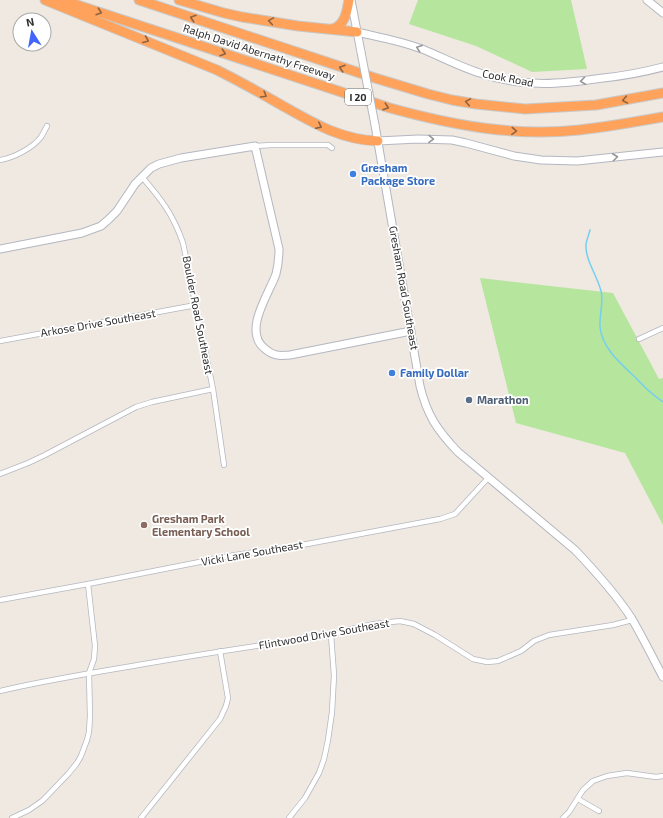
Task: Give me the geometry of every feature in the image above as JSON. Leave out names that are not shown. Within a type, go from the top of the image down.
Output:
[{"type":"highway","points":[[45,0],[239,80],[310,121],[334,133],[355,139],[378,141]]},
{"type":"highway","name":"Ralph David Abernathy Freeway","points":[[62,0],[390,108],[435,120],[508,131],[540,132],[578,130],[663,117]]},
{"type":"highway","name":"Ralph David Abernathy Freeway","points":[[139,0],[375,78],[422,93],[452,100],[482,105],[525,109],[596,105],[663,93]]},
{"type":"highway","points":[[180,0],[224,14],[298,26],[357,32]]},
{"type":"highway","points":[[331,30],[338,28],[343,23],[350,0]]},
{"type":"street","name":"Gresham Road Southeast","points":[[350,0],[378,141],[422,394],[432,419],[443,436],[458,452],[575,550],[609,587],[632,620],[663,676]]},
{"type":"street","points":[[648,0],[663,12]]},
{"type":"street","name":"Cook Road","points":[[357,32],[395,40],[420,48],[483,74],[513,81],[538,84],[572,83],[663,67]]},
{"type":"street","points":[[0,160],[16,155],[27,149],[40,138],[47,126]]},
{"type":"street","points":[[378,141],[418,139],[452,140],[514,156],[558,161],[577,161],[663,152]]},
{"type":"street","points":[[0,249],[82,233],[101,226],[117,211],[135,184],[151,168],[171,160],[255,146],[328,145],[332,148]]},
{"type":"street","points":[[255,146],[279,249],[279,259],[275,274],[258,315],[255,327],[257,339],[262,346],[268,352],[278,356],[290,355],[411,331]]},
{"type":"street","name":"Boulder Road Southeast","points":[[142,177],[163,202],[180,233],[187,257],[213,389],[224,465]]},
{"type":"street","name":"Arkose Drive Southeast","points":[[0,341],[196,305]]},
{"type":"street","points":[[639,339],[663,328]]},
{"type":"street","points":[[0,474],[45,455],[136,406],[213,389]]},
{"type":"street","name":"Vicki Lane Southeast","points":[[0,600],[235,555],[301,545],[440,519],[455,514],[489,477]]},
{"type":"street","points":[[12,818],[29,810],[42,801],[69,773],[81,756],[87,740],[90,724],[89,673],[94,659],[95,646],[88,584]]},
{"type":"street","name":"Flintwood Drive Southeast","points":[[0,691],[89,673],[220,651],[331,635],[374,624],[400,621],[414,624],[473,659],[486,662],[498,661],[521,651],[534,641],[549,635],[613,626],[632,620]]},
{"type":"street","points":[[289,818],[305,798],[320,773],[324,759],[332,712],[334,675],[331,635]]},
{"type":"street","points":[[141,818],[220,719],[228,698],[220,651]]},
{"type":"street","points":[[563,818],[569,812],[583,790],[593,781],[607,776],[627,773],[656,777],[663,776]]},
{"type":"street","points":[[578,799],[598,811]]},
{"type":"green space","points":[[418,0],[571,0],[587,69],[532,72],[476,46],[409,24]]},
{"type":"green space","points":[[480,278],[613,293],[659,379],[663,378],[663,525],[625,453],[516,423]]},
{"type":"waterway","points":[[590,230],[586,250],[589,262],[601,291],[602,300],[600,327],[604,342],[613,355],[645,388],[663,402]]},
{"type":"place","name":"Gresham Package Store","points":[[353,174]]},
{"type":"place","name":"Family Dollar","points":[[392,373]]},
{"type":"place","name":"Marathon","points":[[469,400]]},
{"type":"place","name":"Gresham Park Elementary School","points":[[144,525]]}]
